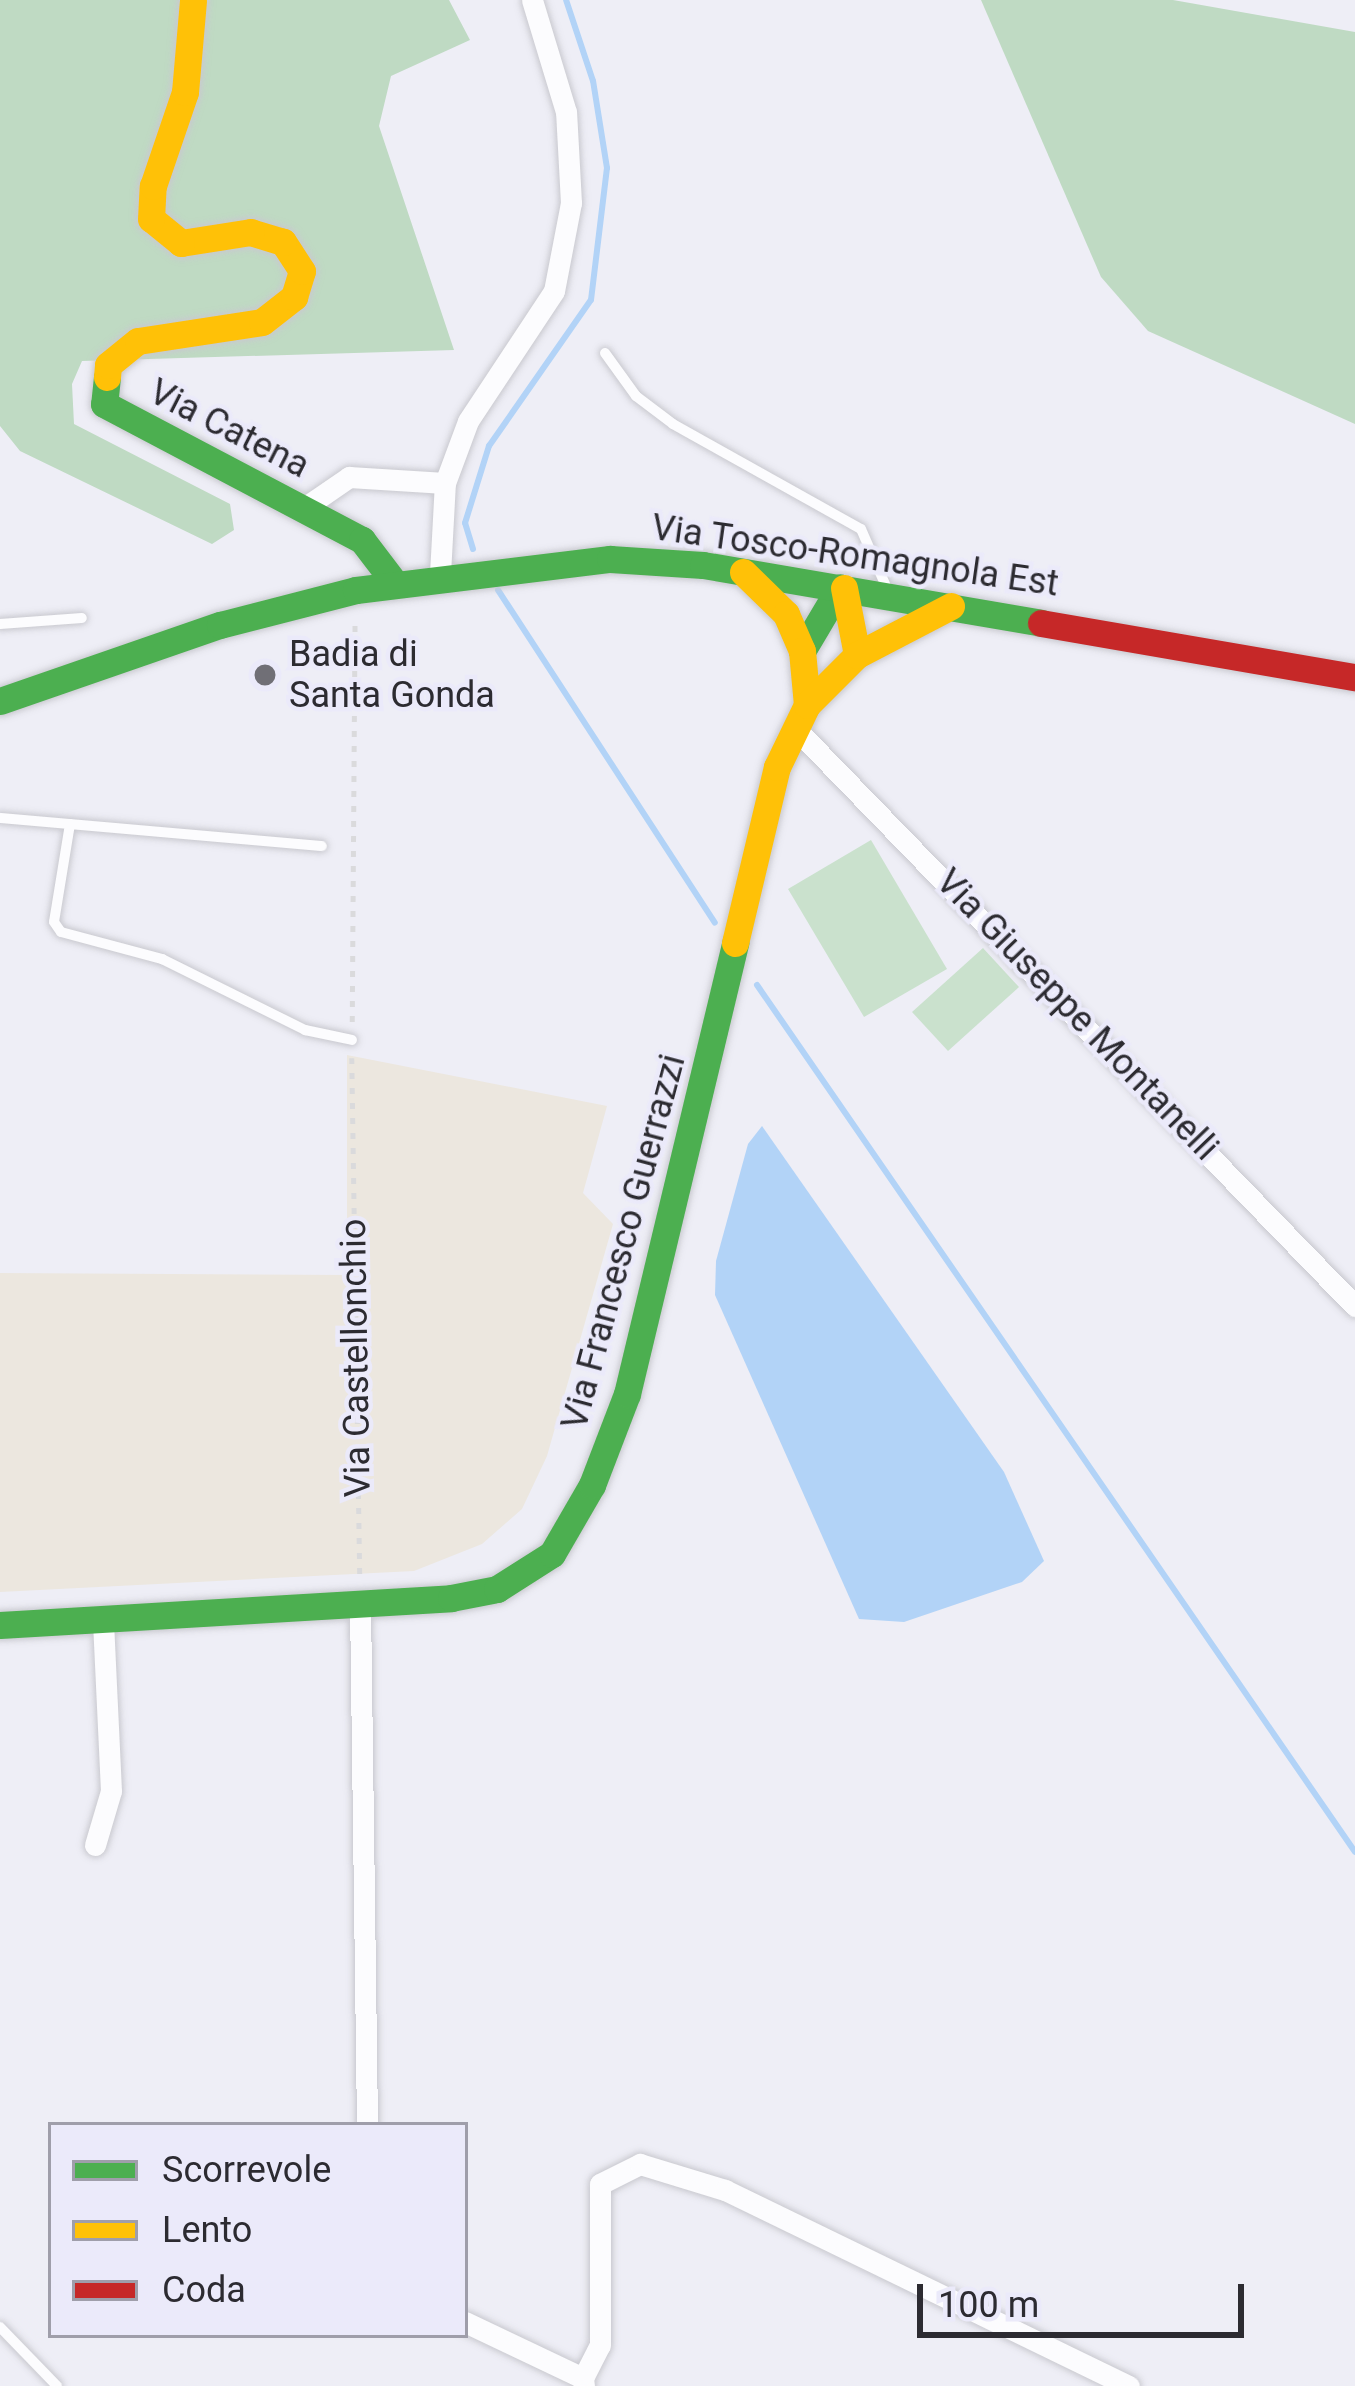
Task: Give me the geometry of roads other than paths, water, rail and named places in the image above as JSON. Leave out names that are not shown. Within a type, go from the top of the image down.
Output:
[{"type":"main road","name":"Via Catena","points":[[193,0],[197,24],[185,92],[153,186],[151,220],[182,243],[251,232],[283,242],[302,271],[295,297],[262,322],[138,341],[108,365],[104,404],[362,539],[394,582]]},
{"type":"main road","name":"Via Tosco-Romagnola Est","points":[[0,701],[220,625],[356,590],[440,574],[610,560],[743,572],[1355,677]]},
{"type":"main road","name":"Via Francesco Guerrazzi","points":[[743,572],[786,614],[802,651],[801,717]]},
{"type":"main road","points":[[802,651],[842,588]]},
{"type":"main road","points":[[842,588],[857,656]]},
{"type":"main road","name":"Via Francesco Guerrazzi","points":[[0,1624],[360,1603],[497,1589],[552,1554],[592,1485],[627,1394],[777,767],[801,717],[857,656],[951,606]]},
{"type":"street","points":[[440,574],[445,483],[468,421],[554,291],[571,202],[566,112],[532,0]]},
{"type":"street","points":[[304,508],[349,477],[445,483]]},
{"type":"street","name":"Via Giuseppe Montanelli","points":[[801,717],[1355,1306]]},
{"type":"street","points":[[360,1603],[367,2122]]},
{"type":"street","points":[[95,1845],[111,1791],[103,1618]]},
{"type":"street","points":[[468,2324],[583,2382],[600,2345],[600,2184],[640,2164],[725,2189],[1129,2386]]},
{"type":"lane","points":[[605,353],[636,396],[673,424],[861,529],[890,596]]},
{"type":"lane","points":[[0,624],[82,619]]},
{"type":"lane","points":[[0,818],[322,846]]},
{"type":"lane","points":[[70,824],[54,922],[61,932],[162,958],[305,1030],[352,1040]]},
{"type":"lane","points":[[0,2327],[57,2386]]},
{"type":"water","points":[[762,1126],[1004,1472],[1044,1561],[1022,1582],[904,1622],[859,1619],[715,1295],[716,1261],[748,1144]]},
{"type":"waterway","points":[[473,549],[465,523],[489,446],[591,300],[607,168],[593,81],[566,0]]},
{"type":"waterway","points":[[498,590],[715,923]]},
{"type":"waterway","points":[[757,985],[1355,1852]]},
{"type":"place","name":"Badia di Santa Gonda","points":[[265,675]]}]
